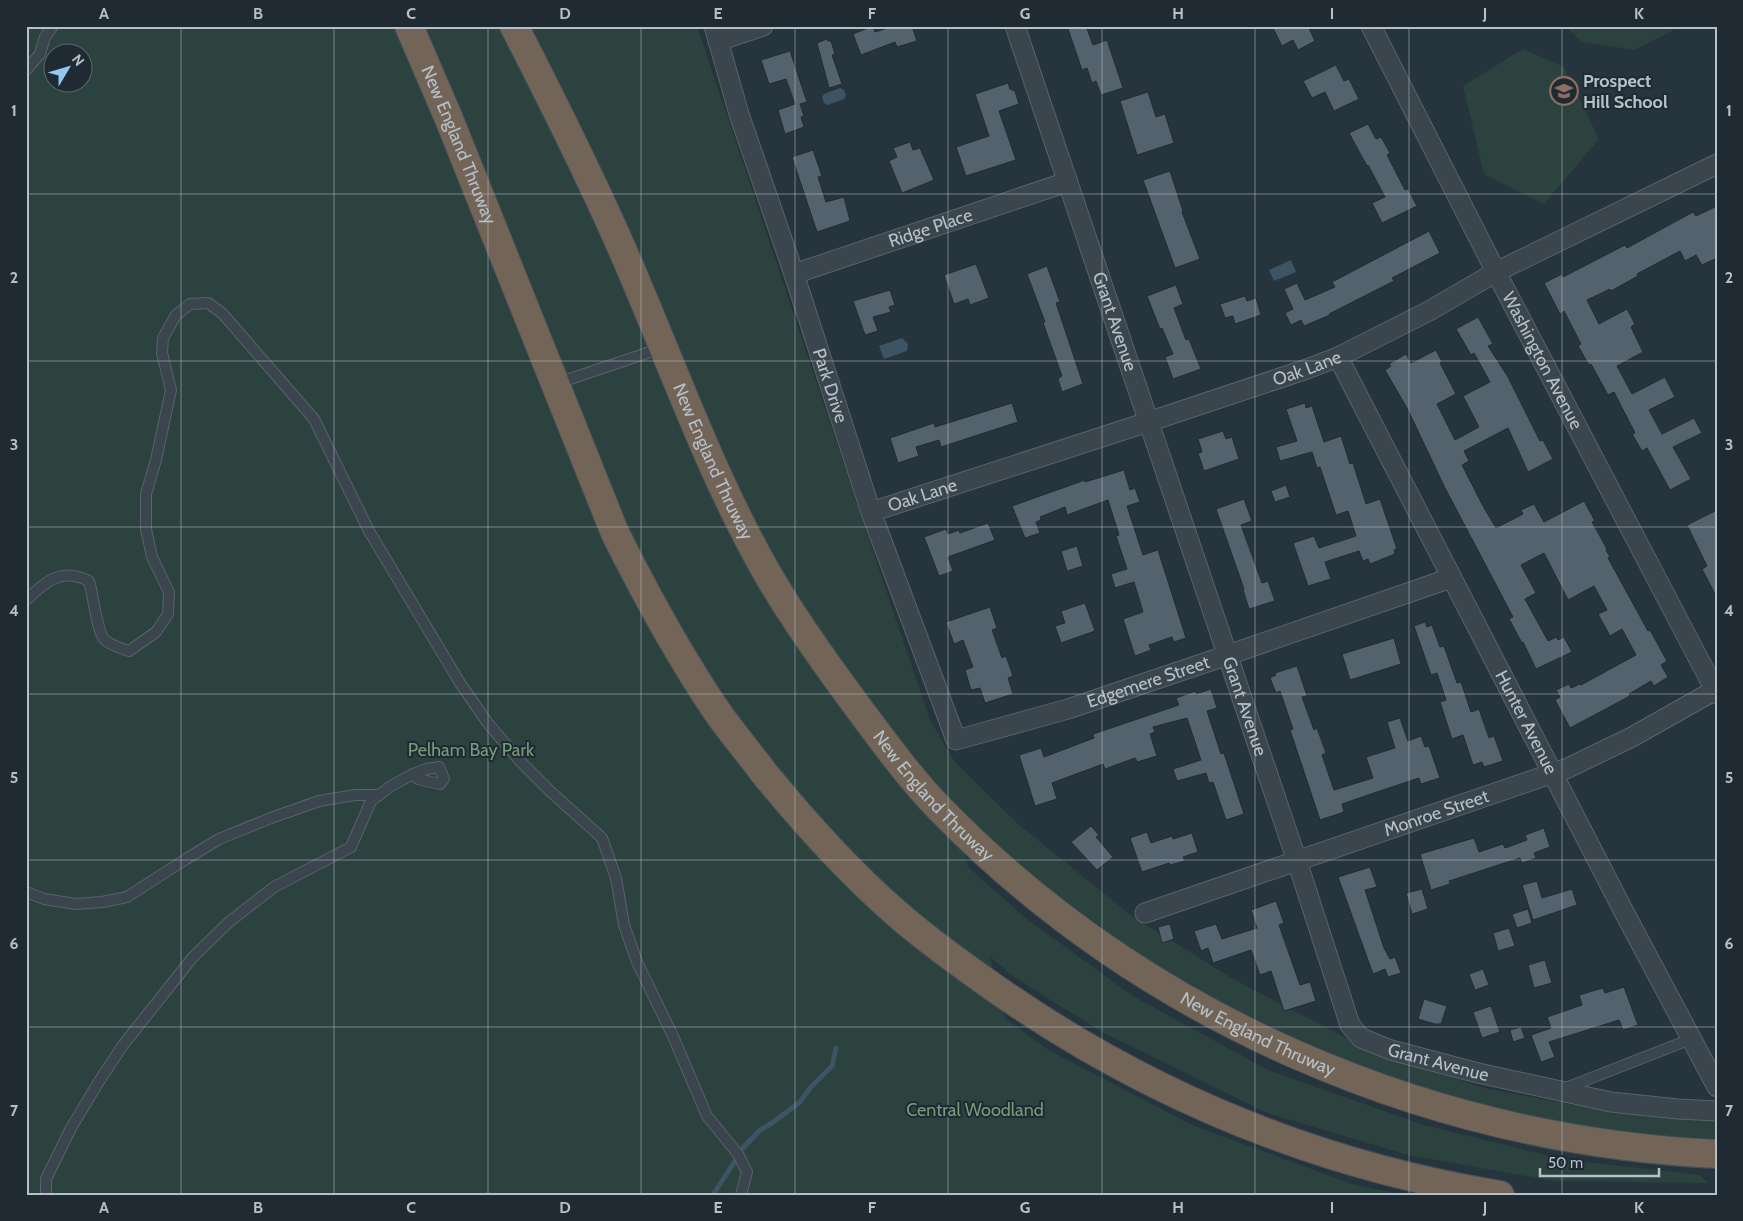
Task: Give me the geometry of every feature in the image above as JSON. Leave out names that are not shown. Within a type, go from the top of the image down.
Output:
[{"type":"highway","name":"New England Thruway","points":[[409,26],[449,119],[615,533],[656,614],[686,664],[731,731],[791,806],[844,863],[895,913],[960,964],[1040,1020],[1115,1064],[1193,1103],[1273,1136],[1356,1163],[1413,1178],[1500,1195]]},
{"type":"highway","name":"New England Thruway","points":[[514,26],[588,174],[626,256],[725,494],[767,572],[814,647],[891,752],[937,806],[1001,866],[1053,909],[1123,960],[1206,1010],[1283,1050],[1372,1086],[1456,1113],[1540,1133],[1626,1147],[1717,1154]]},
{"type":"street","points":[[716,33],[763,26]]},
{"type":"street","name":"Grant Avenue","points":[[1015,26],[1297,861],[1350,1025],[1361,1038],[1391,1050],[1478,1072],[1611,1102],[1717,1111]]},
{"type":"street","name":"Washington Avenue","points":[[1371,26],[1496,272],[1716,691]]},
{"type":"street","name":"Park Drive","points":[[716,33],[739,114],[794,274],[871,512],[956,740]]},
{"type":"street","name":"Oak Lane","points":[[871,512],[1148,422],[1338,357],[1429,311],[1496,272],[1717,164]]},
{"type":"street","name":"Ridge Place","points":[[794,274],[1067,182]]},
{"type":"street","name":"Hunter Avenue","points":[[1338,357],[1552,774],[1717,1087]]},
{"type":"street","name":"Edgemere Street","points":[[956,740],[1068,709],[1228,656],[1451,578]]},
{"type":"street","name":"Monroe Street","points":[[1145,912],[1568,768],[1632,737],[1716,691]]},
{"type":"lane","points":[[26,70],[40,54],[45,36],[53,26]]},
{"type":"lane","points":[[26,600],[57,576],[77,575],[89,581],[103,638],[115,647],[129,651],[156,632],[168,614],[169,592],[152,557],[146,529],[146,494],[156,460],[171,390],[162,353],[163,338],[176,315],[190,304],[208,303],[222,313],[314,420],[369,532],[460,683],[487,722],[519,760],[602,838],[616,878],[624,925],[637,962],[672,1034],[707,1116],[738,1154],[747,1172],[741,1195]]},
{"type":"lane","points":[[554,384],[664,348]]},
{"type":"lane","points":[[46,1195],[46,1179],[71,1128],[89,1098],[123,1045],[192,957],[229,922],[274,887],[351,847],[372,801],[413,774]]},
{"type":"lane","points":[[26,892],[44,899],[76,904],[102,902],[127,897],[219,839],[319,801],[355,795],[379,795]]},
{"type":"lane","points":[[1560,1091],[1691,1039]]},
{"type":"green space","name":"Pelham Bay Park","points":[[26,26],[697,26],[929,718],[955,762],[1019,825],[1132,916],[1235,980],[1377,1054],[1488,1089],[1597,1109],[1717,1121],[1717,1141],[1587,1127],[1476,1104],[1364,1068],[1238,1012],[1144,958],[1048,888],[966,816],[952,801],[968,867],[1027,919],[1133,996],[1268,1070],[1424,1125],[1561,1159],[1700,1175],[1708,1183],[1554,1181],[1408,1155],[1267,1113],[1102,1032],[1014,977],[990,957],[1005,1018],[1047,1049],[1192,1125],[1352,1184],[1403,1195],[26,1195]]},
{"type":"green space","points":[[1565,26],[1681,26],[1635,50],[1582,42]]},
{"type":"green space","points":[[1523,49],[1564,67],[1599,139],[1544,204],[1484,174],[1463,86]]},
{"type":"water","points":[[840,88],[844,90],[846,95],[844,99],[828,105],[824,103],[822,97],[824,94]]},
{"type":"water","points":[[1291,260],[1296,272],[1274,281],[1269,270]]},
{"type":"water","points":[[902,338],[908,344],[907,351],[884,359],[879,346]]},
{"type":"building","points":[[873,26],[875,32],[894,26],[912,26],[917,41],[897,47],[895,42],[861,55],[853,34]]},
{"type":"building","points":[[1067,26],[1086,26],[1093,45],[1107,40],[1123,88],[1101,95],[1096,81],[1092,83],[1087,68],[1082,70]]},
{"type":"building","points":[[1272,26],[1308,26],[1315,41],[1298,50],[1293,40],[1282,46]]},
{"type":"building","points":[[827,39],[831,41],[835,54],[832,55],[842,84],[829,88],[817,43]]},
{"type":"building","points":[[790,51],[807,102],[800,104],[804,116],[801,117],[804,127],[785,134],[778,110],[795,104],[786,79],[769,84],[761,60]]},
{"type":"building","points":[[1336,65],[1344,81],[1349,79],[1359,99],[1334,111],[1325,92],[1312,98],[1303,81]]},
{"type":"building","points":[[1008,83],[1010,89],[1015,91],[1019,104],[999,111],[1016,160],[966,176],[956,147],[989,136],[975,94]]},
{"type":"building","points":[[1148,92],[1156,117],[1165,114],[1174,143],[1137,155],[1120,101]]},
{"type":"building","points":[[1368,124],[1376,139],[1381,137],[1390,153],[1387,155],[1405,190],[1408,189],[1417,206],[1382,223],[1372,203],[1385,197],[1349,133]]},
{"type":"building","points":[[910,142],[913,150],[920,148],[934,180],[902,193],[889,161],[897,157],[893,148]]},
{"type":"building","points":[[813,150],[822,176],[818,177],[826,202],[844,197],[850,221],[817,232],[792,157]]},
{"type":"building","points":[[1170,171],[1182,212],[1200,259],[1175,268],[1143,180]]},
{"type":"building","points":[[1717,206],[1717,258],[1702,265],[1696,255],[1685,261],[1680,251],[1637,274],[1638,276],[1611,291],[1610,289],[1587,300],[1599,324],[1627,309],[1635,324],[1631,327],[1643,352],[1617,366],[1632,394],[1665,377],[1675,397],[1649,410],[1662,434],[1694,418],[1702,433],[1673,447],[1691,479],[1670,490],[1647,448],[1642,451],[1632,434],[1635,433],[1614,392],[1608,395],[1591,364],[1589,365],[1578,346],[1581,344],[1564,311],[1560,314],[1544,283],[1562,274],[1563,277],[1625,245],[1627,248],[1693,212],[1696,216]]},
{"type":"building","points":[[1429,231],[1440,253],[1392,278],[1394,281],[1330,315],[1304,326],[1301,320],[1291,325],[1285,313],[1293,309],[1284,289],[1297,283],[1305,300],[1335,287],[1332,282]]},
{"type":"building","points":[[976,264],[989,298],[970,305],[968,299],[954,304],[944,275]]},
{"type":"building","points":[[1047,266],[1060,302],[1056,303],[1083,384],[1062,392],[1058,379],[1062,376],[1027,274]]},
{"type":"building","points":[[1176,285],[1183,304],[1174,308],[1186,340],[1189,339],[1201,369],[1173,379],[1165,357],[1173,354],[1162,328],[1160,329],[1147,296]]},
{"type":"building","points":[[890,290],[895,305],[889,307],[891,312],[873,317],[878,331],[865,335],[853,301]]},
{"type":"building","points":[[1245,296],[1247,301],[1256,298],[1261,315],[1235,324],[1233,316],[1225,318],[1220,304]]},
{"type":"building","points":[[1478,317],[1493,344],[1488,346],[1508,377],[1540,441],[1543,440],[1553,459],[1528,472],[1508,428],[1464,451],[1469,461],[1462,465],[1483,506],[1496,528],[1523,514],[1521,510],[1534,504],[1544,522],[1584,501],[1595,521],[1592,522],[1607,549],[1610,557],[1608,558],[1648,631],[1650,630],[1667,661],[1661,665],[1668,677],[1654,686],[1651,681],[1629,694],[1630,696],[1570,728],[1555,700],[1560,697],[1556,690],[1569,684],[1571,688],[1581,685],[1636,655],[1622,629],[1610,636],[1598,614],[1607,610],[1594,586],[1568,600],[1544,553],[1521,565],[1536,593],[1525,599],[1548,641],[1557,637],[1558,640],[1564,637],[1572,652],[1536,669],[1509,619],[1513,617],[1445,488],[1408,410],[1385,370],[1391,366],[1389,364],[1406,354],[1411,363],[1436,350],[1442,362],[1440,363],[1456,394],[1437,404],[1455,440],[1479,427],[1463,396],[1490,382],[1474,353],[1471,355],[1456,329]]},
{"type":"building","points":[[1012,403],[1018,422],[941,447],[939,440],[916,447],[919,456],[898,463],[890,438],[934,423],[935,427]]},
{"type":"building","points":[[1305,403],[1306,408],[1312,406],[1324,442],[1341,436],[1350,464],[1353,463],[1366,504],[1380,499],[1397,549],[1394,550],[1395,554],[1370,564],[1368,559],[1363,561],[1359,551],[1325,562],[1331,579],[1308,586],[1293,543],[1314,536],[1319,548],[1356,536],[1348,511],[1336,515],[1320,467],[1317,468],[1312,452],[1280,461],[1276,447],[1297,441],[1286,409]]},
{"type":"building","points":[[1223,431],[1226,439],[1232,437],[1239,459],[1204,471],[1198,453],[1202,452],[1198,439]]},
{"type":"building","points":[[1124,470],[1130,490],[1135,488],[1140,502],[1127,506],[1143,555],[1158,550],[1186,638],[1174,642],[1172,637],[1149,645],[1151,650],[1135,656],[1123,619],[1143,612],[1134,582],[1115,588],[1111,574],[1127,569],[1116,536],[1119,535],[1108,500],[1067,515],[1065,507],[1040,517],[1041,520],[1036,522],[1040,533],[1025,538],[1012,506],[1085,480],[1085,482]]},
{"type":"building","points":[[1286,485],[1290,497],[1275,502],[1271,491]]},
{"type":"building","points":[[1244,499],[1252,521],[1241,525],[1262,583],[1268,581],[1275,601],[1249,609],[1244,589],[1216,509]]},
{"type":"building","points":[[1717,510],[1717,598],[1702,569],[1707,566],[1687,525]]},
{"type":"building","points":[[988,523],[995,540],[948,557],[953,571],[939,576],[924,537],[946,529],[948,534],[959,530],[960,533]]},
{"type":"building","points":[[1077,546],[1083,566],[1067,571],[1061,551]]},
{"type":"building","points":[[1085,603],[1095,631],[1061,643],[1055,626],[1065,623],[1061,611]]},
{"type":"building","points":[[990,607],[997,628],[992,630],[1002,658],[1006,656],[1013,676],[1008,678],[1013,694],[985,703],[980,688],[971,690],[965,670],[973,667],[963,640],[954,644],[946,622]]},
{"type":"building","points":[[1425,622],[1427,627],[1432,625],[1440,647],[1444,646],[1457,683],[1461,682],[1471,712],[1479,709],[1489,738],[1494,736],[1503,761],[1484,767],[1482,762],[1473,765],[1463,735],[1452,739],[1440,702],[1446,700],[1437,673],[1431,675],[1414,626]]},
{"type":"building","points":[[1394,638],[1401,664],[1350,680],[1342,654]]},
{"type":"building","points":[[1297,666],[1307,696],[1302,697],[1314,730],[1317,728],[1326,753],[1322,755],[1334,790],[1373,778],[1366,757],[1395,748],[1387,722],[1400,718],[1408,741],[1421,736],[1425,747],[1429,746],[1440,778],[1421,784],[1419,778],[1342,804],[1344,812],[1320,820],[1290,730],[1293,729],[1280,691],[1276,693],[1270,678],[1276,675],[1275,673]]},
{"type":"building","points":[[1211,689],[1217,708],[1207,711],[1221,754],[1224,753],[1244,814],[1226,820],[1213,782],[1209,783],[1206,773],[1177,781],[1173,769],[1201,760],[1187,718],[1153,727],[1155,732],[1150,734],[1157,756],[1137,762],[1135,758],[1105,769],[1103,764],[1052,783],[1057,799],[1035,806],[1019,755],[1041,748],[1044,757],[1094,738],[1093,734],[1179,705],[1176,698],[1196,691],[1196,694]]},
{"type":"building","points":[[1091,826],[1099,835],[1096,837],[1113,857],[1097,870],[1071,842]]},
{"type":"building","points":[[1544,828],[1550,847],[1534,853],[1536,858],[1522,863],[1520,858],[1449,881],[1450,884],[1431,890],[1420,854],[1474,838],[1479,852],[1503,844],[1505,848],[1527,840],[1525,835]]},
{"type":"building","points":[[1147,832],[1151,843],[1172,836],[1173,839],[1192,833],[1198,852],[1183,857],[1185,861],[1170,865],[1169,863],[1142,872],[1130,838]]},
{"type":"building","points":[[1370,867],[1377,887],[1365,890],[1384,948],[1390,959],[1395,957],[1401,973],[1388,977],[1385,969],[1373,974],[1338,877]]},
{"type":"building","points":[[1537,881],[1542,898],[1572,889],[1577,905],[1533,920],[1522,885]]},
{"type":"building","points":[[1422,889],[1428,909],[1412,914],[1406,893]]},
{"type":"building","points":[[1276,901],[1284,923],[1279,925],[1300,985],[1310,982],[1316,1001],[1284,1011],[1271,971],[1260,975],[1251,950],[1213,963],[1208,948],[1201,951],[1194,931],[1216,924],[1222,939],[1257,928],[1251,910]]},
{"type":"building","points":[[1528,909],[1532,923],[1517,928],[1512,914]]},
{"type":"building","points":[[1170,924],[1174,939],[1162,943],[1158,927]]},
{"type":"building","points":[[1509,928],[1515,946],[1498,951],[1493,933]]},
{"type":"building","points":[[1545,960],[1552,983],[1534,988],[1528,965]]},
{"type":"building","points":[[1483,969],[1489,985],[1475,990],[1469,974]]},
{"type":"building","points":[[1624,987],[1638,1025],[1623,1030],[1619,1020],[1549,1042],[1555,1057],[1541,1062],[1531,1035],[1551,1028],[1547,1017],[1582,1005],[1579,995],[1603,988],[1605,993]]},
{"type":"building","points":[[1424,999],[1447,1006],[1441,1024],[1418,1019]]},
{"type":"building","points":[[1491,1006],[1500,1032],[1482,1038],[1473,1012]]},
{"type":"building","points":[[1521,1027],[1525,1038],[1513,1042],[1510,1030]]},
{"type":"waterway","points":[[743,1148],[760,1130],[800,1102],[810,1088],[832,1066],[836,1048]]},
{"type":"waterway","points":[[713,1195],[735,1161]]},
{"type":"place","name":"Prospect Hill School","points":[[1564,91]]},
{"type":"park label","name":"Central Woodland","points":[[975,1110]]}]
